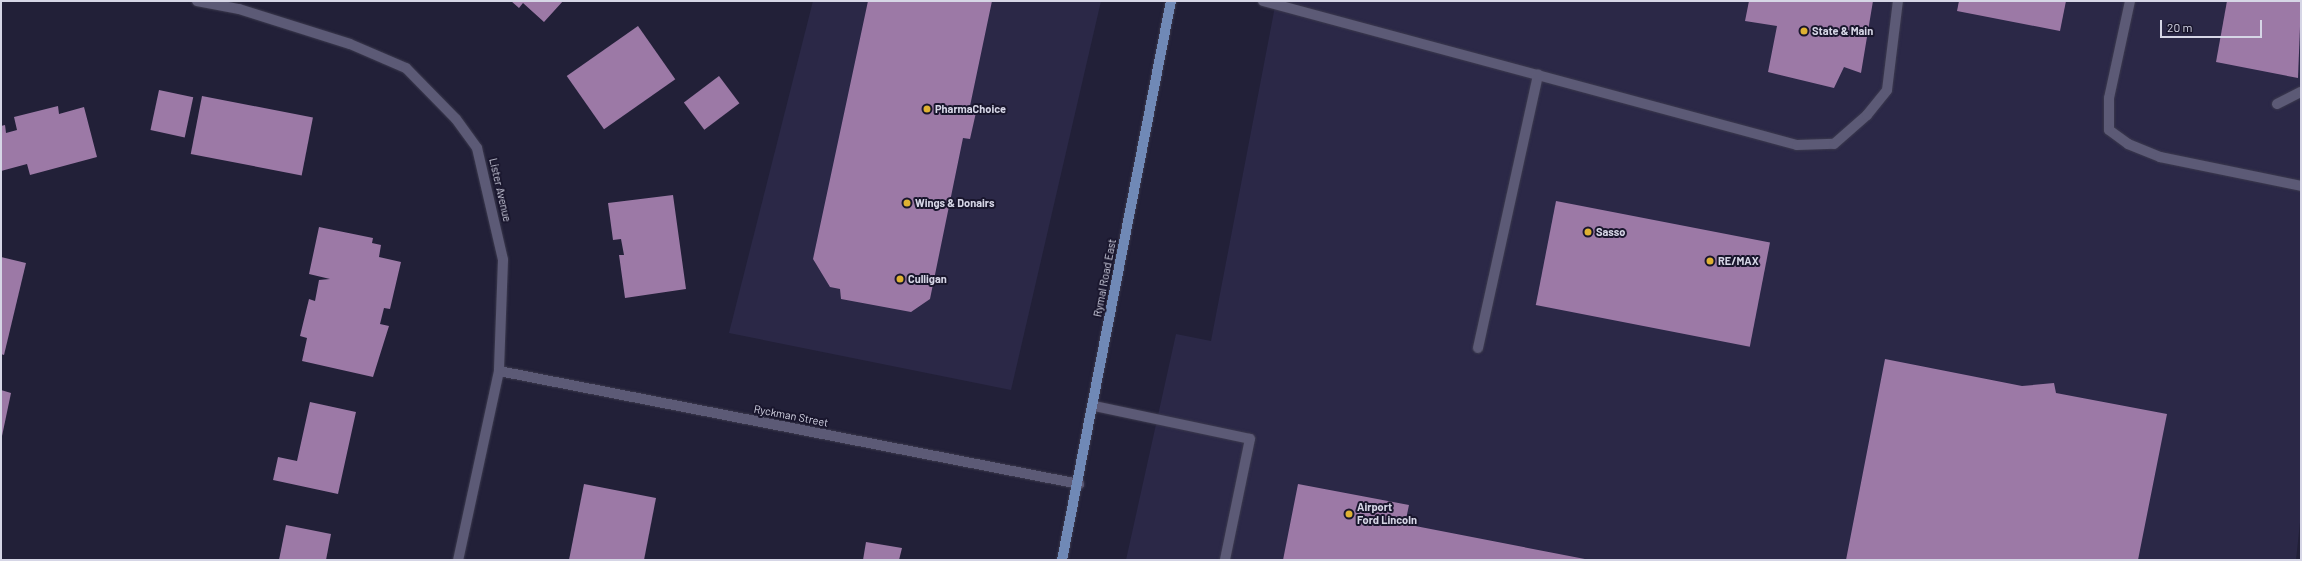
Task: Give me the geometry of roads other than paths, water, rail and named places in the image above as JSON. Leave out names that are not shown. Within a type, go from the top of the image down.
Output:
[{"type":"main road","name":"Rymal Road East","points":[[1062,560],[1079,484],[1171,1]]},
{"type":"street","name":"Lister Avenue","points":[[197,1],[239,9],[350,44],[406,68],[456,119],[477,148],[503,260],[499,371],[458,560]]},
{"type":"street","points":[[1263,1],[1798,145],[1834,144],[1867,115],[1887,90],[1898,1]]},
{"type":"street","points":[[2130,1],[2109,98],[2109,130],[2128,144],[2160,157],[2301,186]]},
{"type":"street","points":[[1478,348],[1538,75]]},
{"type":"street","points":[[2277,104],[2288,101],[2301,92]]},
{"type":"street","name":"Ryckman Street","points":[[499,371],[1079,484]]},
{"type":"street","points":[[1094,406],[1250,439],[1225,560]]},
{"type":"place","name":"State & Main","points":[[1804,31]]},
{"type":"place","name":"PharmaChoice","points":[[927,109]]},
{"type":"place","name":"Wings & Donairs","points":[[907,203]]},
{"type":"place","name":"Sasso","points":[[1588,232]]},
{"type":"place","name":"RE/MAX","points":[[1710,261]]},
{"type":"place","name":"Culligan","points":[[900,279]]},
{"type":"place","name":"Airport Ford Lincoln","points":[[1349,514]]}]
